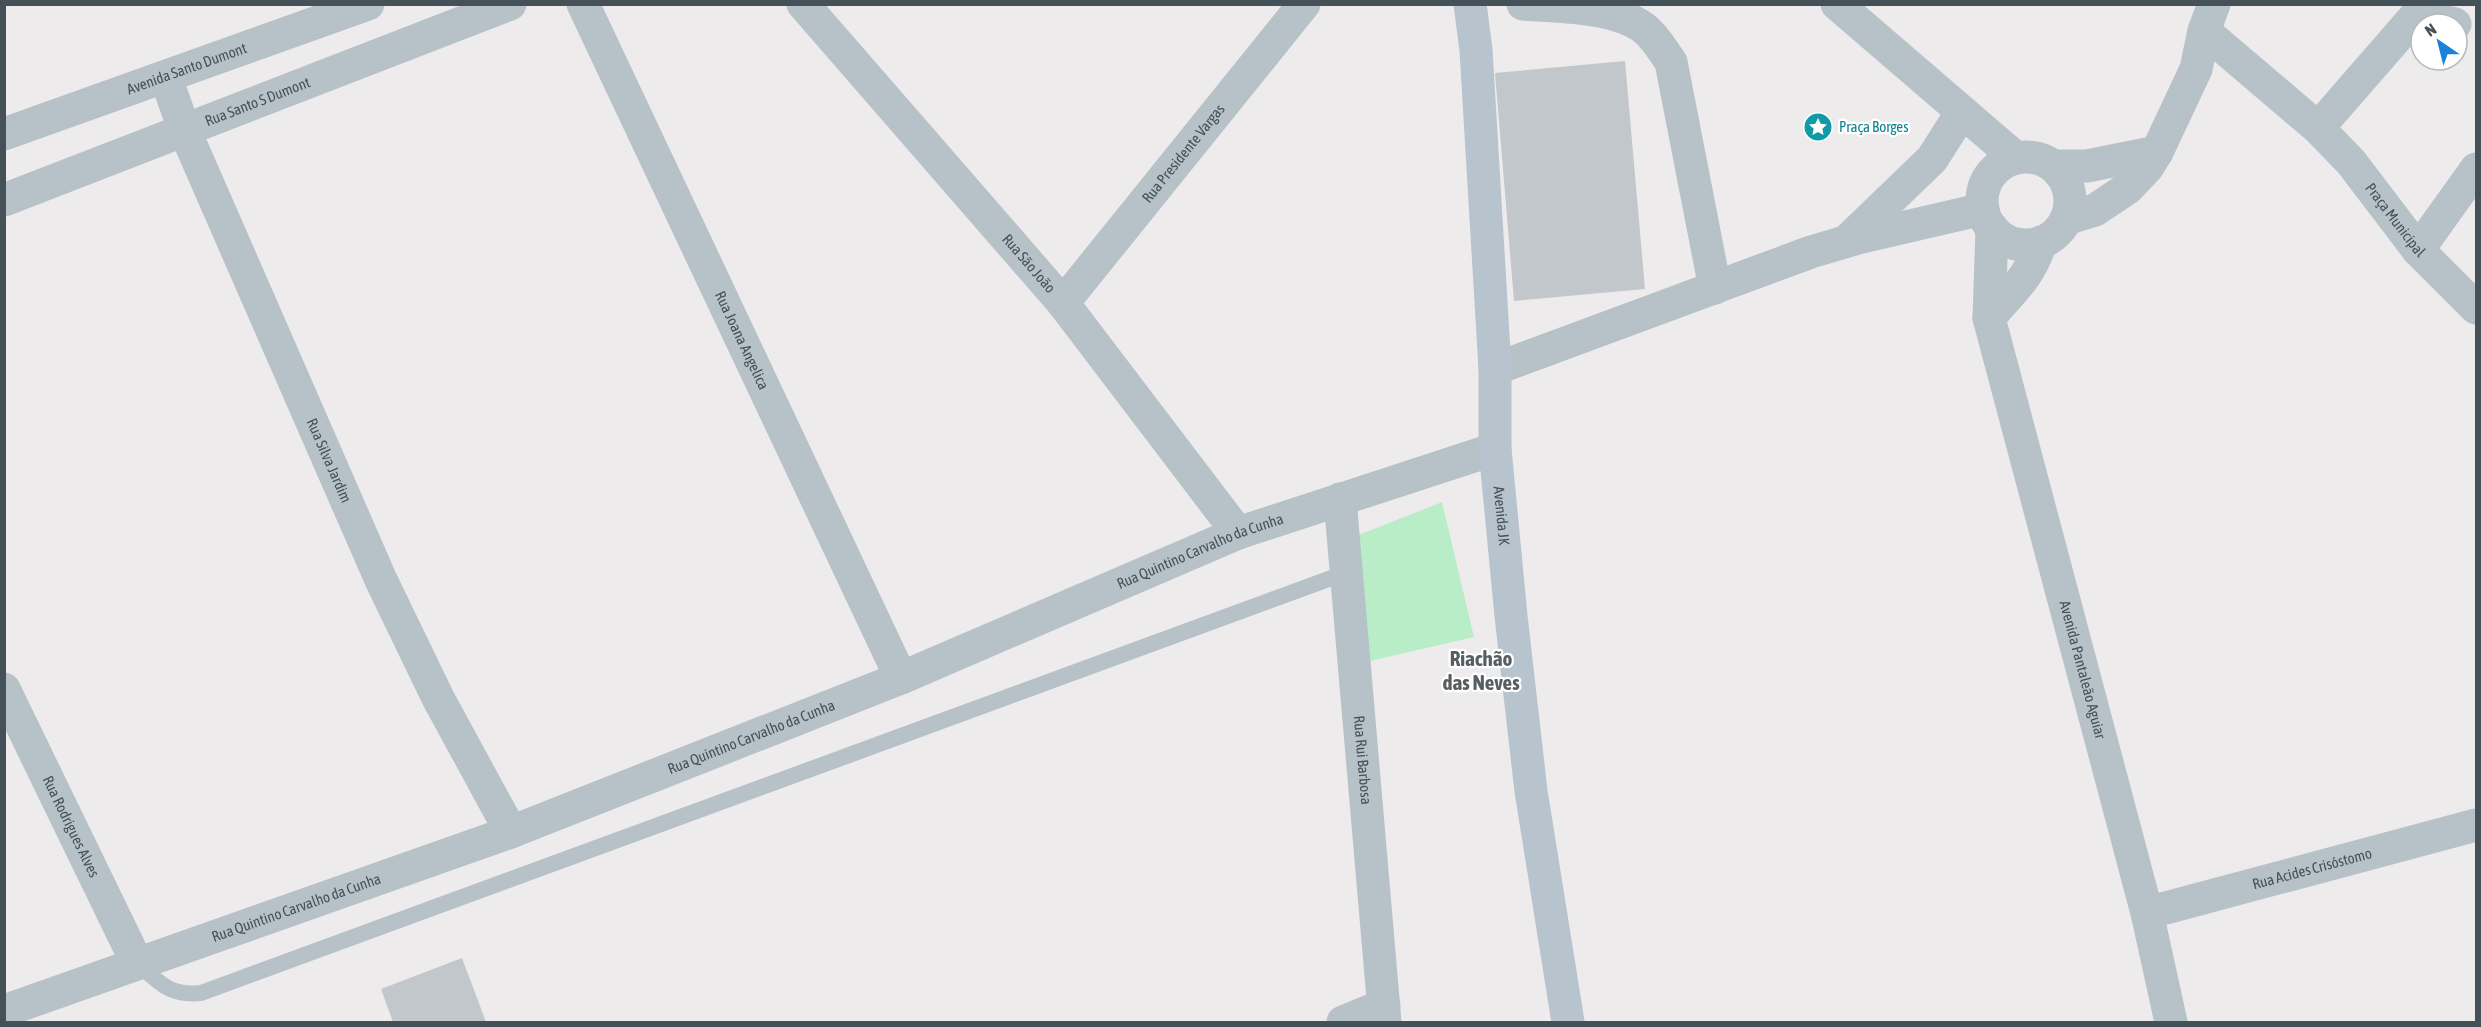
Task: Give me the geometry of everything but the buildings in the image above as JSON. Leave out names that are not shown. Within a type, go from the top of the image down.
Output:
[{"type":"street","name":"Avenida Santo Dumont","points":[[4,134],[368,4]]},
{"type":"street","name":"Rua Santo S Dumont","points":[[4,200],[184,129],[482,17],[510,4]]},
{"type":"street","name":"Rua Joana Angelica","points":[[583,4],[901,678]]},
{"type":"street","name":"Rua São João","points":[[803,4],[1063,303],[1238,533]]},
{"type":"street","name":"Rua Presidente Vargas","points":[[1063,303],[1304,4]]},
{"type":"street","name":"Avenida JK","points":[[1470,4],[1476,50],[1495,369],[1495,449],[1510,616],[1531,791],[1568,1023]]},
{"type":"street","points":[[1523,4],[1592,10],[1619,17],[1644,28],[1671,62],[1715,288]]},
{"type":"street","points":[[1495,369],[1846,241],[1935,219],[1988,219],[2002,238],[2015,243],[2041,242],[2056,233],[2066,219],[2070,208],[2070,196],[2062,175],[2054,166],[2037,158],[2016,158],[1837,4]]},
{"type":"street","points":[[2318,128],[2421,10]]},
{"type":"street","points":[[2066,219],[2095,210],[2128,188],[2157,152],[2196,69],[2209,18]]},
{"type":"street","name":"Praça Municipal","points":[[2209,18],[2351,162],[2418,250],[2476,308]]},
{"type":"street","name":"Rua Silva Jardim","points":[[166,78],[184,129],[381,580],[438,698],[511,832]]},
{"type":"street","points":[[1846,241],[1932,159],[1962,112]]},
{"type":"street","points":[[2054,166],[2087,166],[2157,152]]},
{"type":"street","name":"Avenida Pantaleão Aguiar","points":[[2016,158],[2004,163],[1994,172],[1986,183],[1983,196],[1988,219],[1989,318],[2147,913],[2171,1023]]},
{"type":"street","points":[[2418,250],[2476,169]]},
{"type":"street","points":[[1989,318],[2026,277],[2034,264],[2041,242]]},
{"type":"street","name":"Rua Quintino Carvalho da Cunha","points":[[4,1011],[511,832],[901,678],[1238,533],[1495,449]]},
{"type":"street","name":"Rua Rui Barbosa","points":[[1340,499],[1384,1014]]},
{"type":"street","name":"Rua Rodrigues Alves","points":[[4,689],[137,963]]},
{"type":"street","name":"Rua Acides Crisóstomo","points":[[2147,913],[2476,825]]},
{"type":"street","points":[[1343,1023],[1384,1014]]},
{"type":"lane","points":[[137,963],[167,989],[183,994],[201,993],[1345,573]]},
{"type":"green space","points":[[1442,502],[1474,637],[1370,661],[1351,538]]},
{"type":"place","name":"Praça Borges","points":[[1818,127]]},
{"type":"district","name":"Riachão das Neves","points":[[1481,671]]}]
